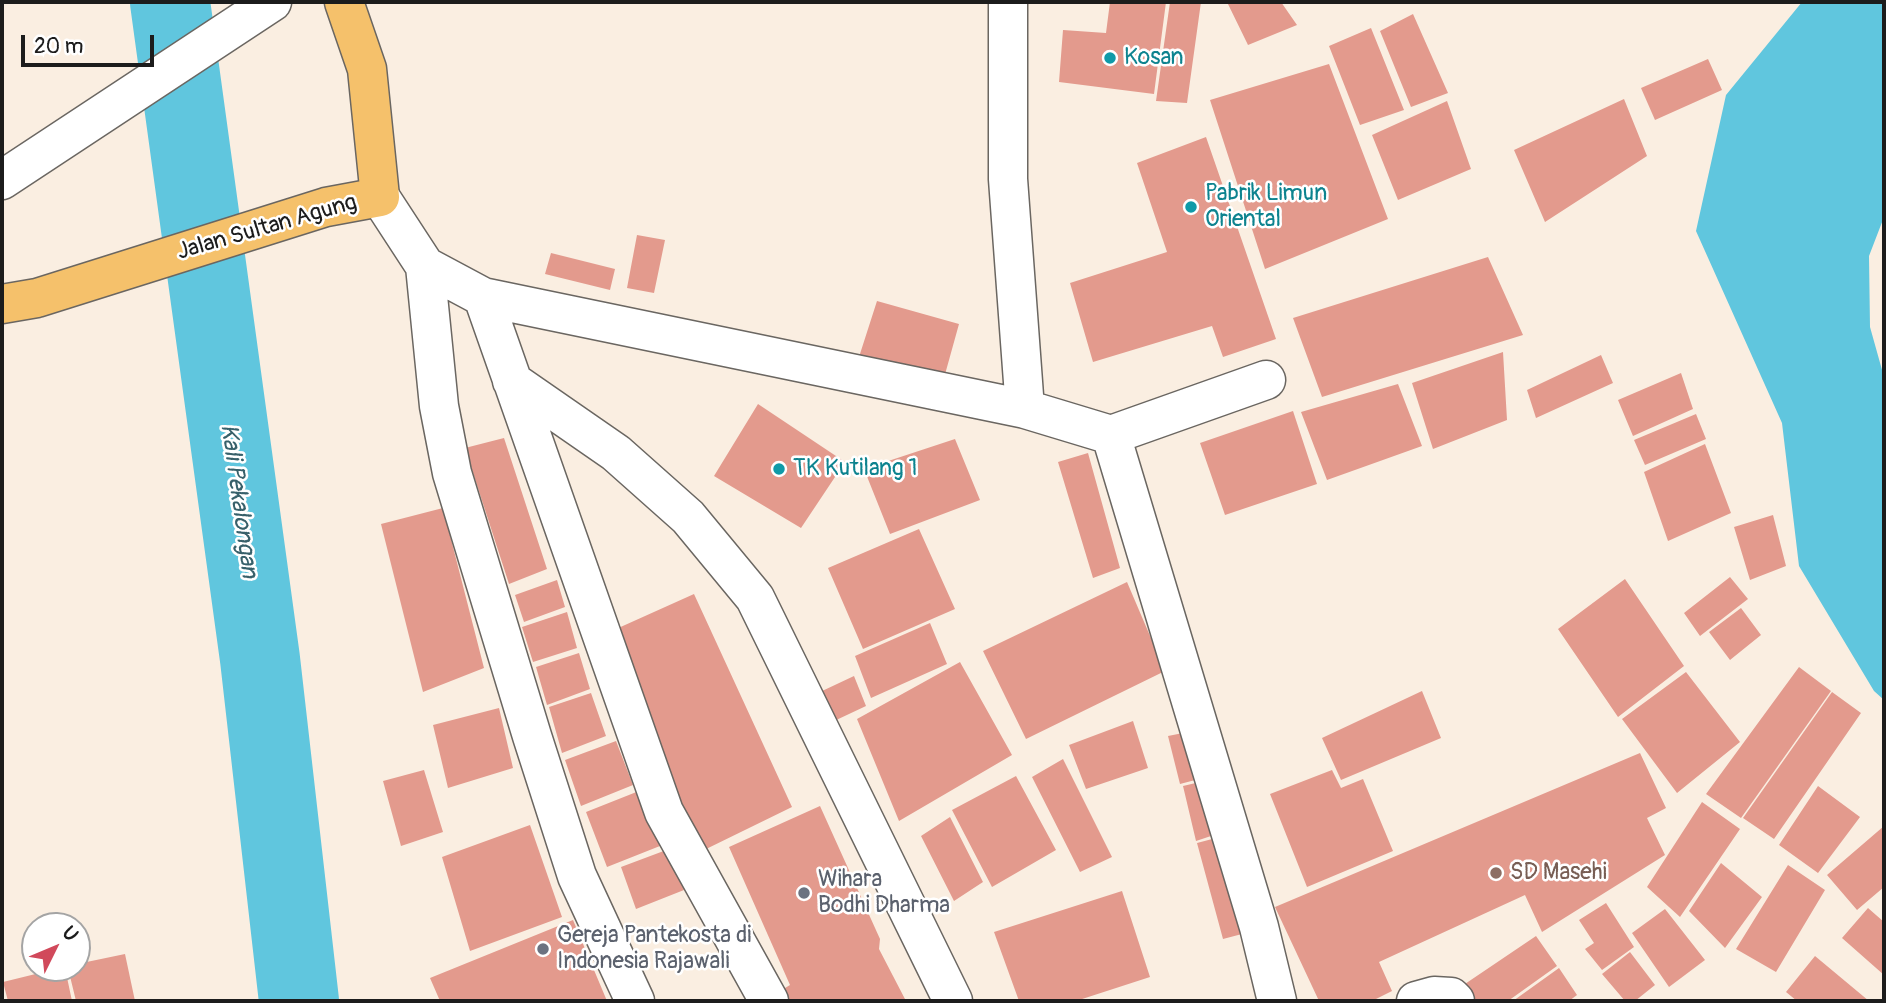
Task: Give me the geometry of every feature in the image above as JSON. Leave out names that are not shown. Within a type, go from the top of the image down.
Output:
[{"type":"main road","name":"Jalan Sultan Agung","points":[[19,301],[327,207],[380,197],[367,69],[344,2]]},
{"type":"street","points":[[1009,2],[1008,179],[1025,409]]},
{"type":"street","points":[[2,180],[261,8]]},
{"type":"street","points":[[380,197],[425,266],[439,406],[452,473],[577,876],[635,1001]]},
{"type":"street","points":[[425,266],[482,298],[1025,409],[1111,435],[1266,380]]},
{"type":"street","points":[[482,298],[664,812],[769,1001]]},
{"type":"street","points":[[512,381],[615,453],[688,517],[755,598],[953,1001]]},
{"type":"street","points":[[1111,435],[1259,927],[1277,1001]]},
{"type":"street","points":[[1416,1001],[1434,996],[1451,997],[1455,1001]]},
{"type":"water","points":[[1802,2],[1884,2],[1884,217],[1869,256],[1870,327],[1884,377],[1884,700],[1874,691],[1799,566],[1782,423],[1696,231],[1726,95]]},
{"type":"building","name":"Kosan","points":[[1110,2],[1166,2],[1154,94],[1059,82],[1063,30],[1106,33]]},
{"type":"building","points":[[1170,2],[1201,2],[1187,103],[1156,101]]},
{"type":"building","points":[[1227,2],[1281,2],[1297,25],[1248,45]]},
{"type":"building","points":[[1413,14],[1448,93],[1411,107],[1380,31]]},
{"type":"building","points":[[1371,28],[1404,110],[1360,125],[1329,46]]},
{"type":"building","points":[[1708,59],[1722,90],[1655,120],[1641,88]]},
{"type":"building","points":[[1329,64],[1388,219],[1265,269],[1210,100]]},
{"type":"building","points":[[1624,99],[1647,156],[1545,222],[1514,150]]},
{"type":"building","points":[[1447,101],[1471,169],[1398,200],[1372,135]]},
{"type":"building","name":"Pabrik Limun Oriental","points":[[1206,137],[1276,339],[1223,357],[1212,326],[1093,362],[1070,283],[1167,252],[1137,163]]},
{"type":"building","points":[[637,235],[665,240],[654,293],[627,288]]},
{"type":"building","points":[[551,253],[615,269],[610,290],[545,274]]},
{"type":"building","points":[[1488,257],[1523,335],[1322,397],[1293,318]]},
{"type":"building","points":[[877,301],[959,324],[944,378],[859,357]]},
{"type":"building","points":[[1503,352],[1507,420],[1433,449],[1412,383]]},
{"type":"building","points":[[1601,355],[1613,383],[1536,418],[1527,390]]},
{"type":"building","points":[[1681,373],[1693,409],[1633,436],[1618,400]]},
{"type":"building","points":[[1398,384],[1422,446],[1327,480],[1301,412]]},
{"type":"building","name":"TK Kutilang 1","points":[[758,404],[845,462],[801,528],[714,476]]},
{"type":"building","points":[[1293,411],[1317,484],[1225,515],[1200,443]]},
{"type":"building","points":[[1696,414],[1706,439],[1645,465],[1634,440]]},
{"type":"building","points":[[504,438],[547,569],[509,584],[465,448]]},
{"type":"building","points":[[955,439],[980,500],[890,534],[864,469]]},
{"type":"building","points":[[1705,444],[1731,513],[1668,541],[1644,472]]},
{"type":"building","points":[[1088,453],[1120,568],[1093,578],[1058,462]]},
{"type":"building","points":[[443,508],[484,668],[423,692],[381,524]]},
{"type":"building","points":[[1773,515],[1786,566],[1750,580],[1734,527]]},
{"type":"building","points":[[919,529],[955,609],[863,649],[828,568]]},
{"type":"building","points":[[1730,577],[1748,599],[1700,636],[1684,613]]},
{"type":"building","points":[[1625,579],[1684,666],[1618,717],[1558,629]]},
{"type":"building","points":[[557,580],[565,607],[524,622],[515,595]]},
{"type":"building","points":[[1127,582],[1165,671],[1026,739],[983,651]]},
{"type":"building","points":[[694,594],[792,807],[700,852],[605,634]]},
{"type":"building","points":[[1741,608],[1761,635],[1730,660],[1709,632]]},
{"type":"building","points":[[567,612],[577,648],[533,662],[522,627]]},
{"type":"building","points":[[930,623],[947,664],[871,698],[855,656]]},
{"type":"building","points":[[579,653],[590,689],[547,705],[536,667]]},
{"type":"building","points":[[960,662],[1012,755],[899,821],[857,719]]},
{"type":"building","points":[[1799,667],[1831,691],[1741,818],[1706,794]]},
{"type":"building","points":[[1686,672],[1740,742],[1677,793],[1622,719]]},
{"type":"building","points":[[854,676],[866,706],[832,722],[820,692]]},
{"type":"building","points":[[1422,691],[1441,738],[1341,780],[1322,738]]},
{"type":"building","points":[[1832,692],[1861,713],[1774,839],[1743,818]]},
{"type":"building","points":[[591,693],[606,736],[562,753],[549,707]]},
{"type":"building","points":[[499,708],[513,768],[448,788],[433,725]]},
{"type":"building","points":[[1133,721],[1148,768],[1086,789],[1069,745]]},
{"type":"building","points":[[1188,732],[1199,779],[1180,784],[1168,736]]},
{"type":"building","points":[[616,741],[633,785],[581,806],[565,760]]},
{"type":"building","name":"SD Masehi","points":[[1640,753],[1666,808],[1647,818],[1665,855],[1542,932],[1525,895],[1379,962],[1392,991],[1372,1001],[1319,1001],[1275,907]]},
{"type":"building","points":[[1063,759],[1112,857],[1080,872],[1032,777]]},
{"type":"building","points":[[424,770],[443,832],[401,846],[383,781]]},
{"type":"building","points":[[1332,770],[1341,788],[1363,779],[1393,851],[1307,887],[1270,794]]},
{"type":"building","points":[[1016,776],[1056,850],[992,887],[952,810]]},
{"type":"building","points":[[1200,782],[1214,835],[1196,841],[1183,786]]},
{"type":"building","points":[[1818,786],[1860,817],[1818,873],[1779,845]]},
{"type":"building","points":[[644,789],[665,844],[607,867],[586,812]]},
{"type":"building","points":[[1702,802],[1740,829],[1680,917],[1647,887]]},
{"type":"building","name":"Wihara Bodhi Dharma","points":[[820,806],[880,939],[879,949],[906,1001],[779,1001],[775,994],[790,985],[729,847]]},
{"type":"building","points":[[950,817],[983,882],[954,901],[921,836]]},
{"type":"building","points":[[530,825],[562,917],[470,951],[442,857]]},
{"type":"building","points":[[1884,826],[1884,887],[1857,910],[1827,875]]},
{"type":"building","points":[[1216,838],[1242,934],[1223,939],[1197,843]]},
{"type":"building","points":[[669,849],[684,890],[636,909],[621,867]]},
{"type":"building","points":[[1721,863],[1762,897],[1725,948],[1689,911]]},
{"type":"building","points":[[1788,865],[1825,890],[1776,972],[1736,949]]},
{"type":"building","points":[[1122,891],[1150,977],[1076,1001],[1019,1001],[994,932]]},
{"type":"building","points":[[1606,903],[1634,947],[1602,970],[1585,949],[1594,943],[1579,920]]},
{"type":"building","points":[[1868,908],[1884,922],[1884,975],[1842,938]]},
{"type":"building","points":[[1665,909],[1705,960],[1669,987],[1632,933]]},
{"type":"building","name":"Gereja Pantekosta di Indonesia Rajawali","points":[[573,920],[607,1001],[440,1001],[430,978]]},
{"type":"building","points":[[1536,936],[1557,966],[1508,1001],[1469,1001],[1459,988]]},
{"type":"building","points":[[1630,952],[1655,985],[1635,1001],[1625,1001],[1602,974]]},
{"type":"building","points":[[125,954],[135,1001],[76,1001],[71,982],[91,982],[91,961]]},
{"type":"building","points":[[1815,956],[1869,1001],[1797,1001],[1786,992]]},
{"type":"building","points":[[1559,968],[1577,995],[1569,1001],[1513,1001]]},
{"type":"building","points":[[21,978],[21,982],[68,982],[72,1001],[8,1001],[3,982]]},
{"type":"waterway","name":"Kali Pekalongan","points":[[170,2],[260,659],[299,1001]]},
{"type":"place","name":"Kosan","points":[[1110,58]]},
{"type":"place","name":"Pabrik Limun Oriental","points":[[1191,207]]},
{"type":"place","name":"TK Kutilang 1","points":[[779,469]]},
{"type":"place","name":"SD Masehi","points":[[1496,873]]},
{"type":"place","name":"Wihara Bodhi Dharma","points":[[804,893]]},
{"type":"place","name":"Gereja Pantekosta di Indonesia Rajawali","points":[[543,949]]}]
